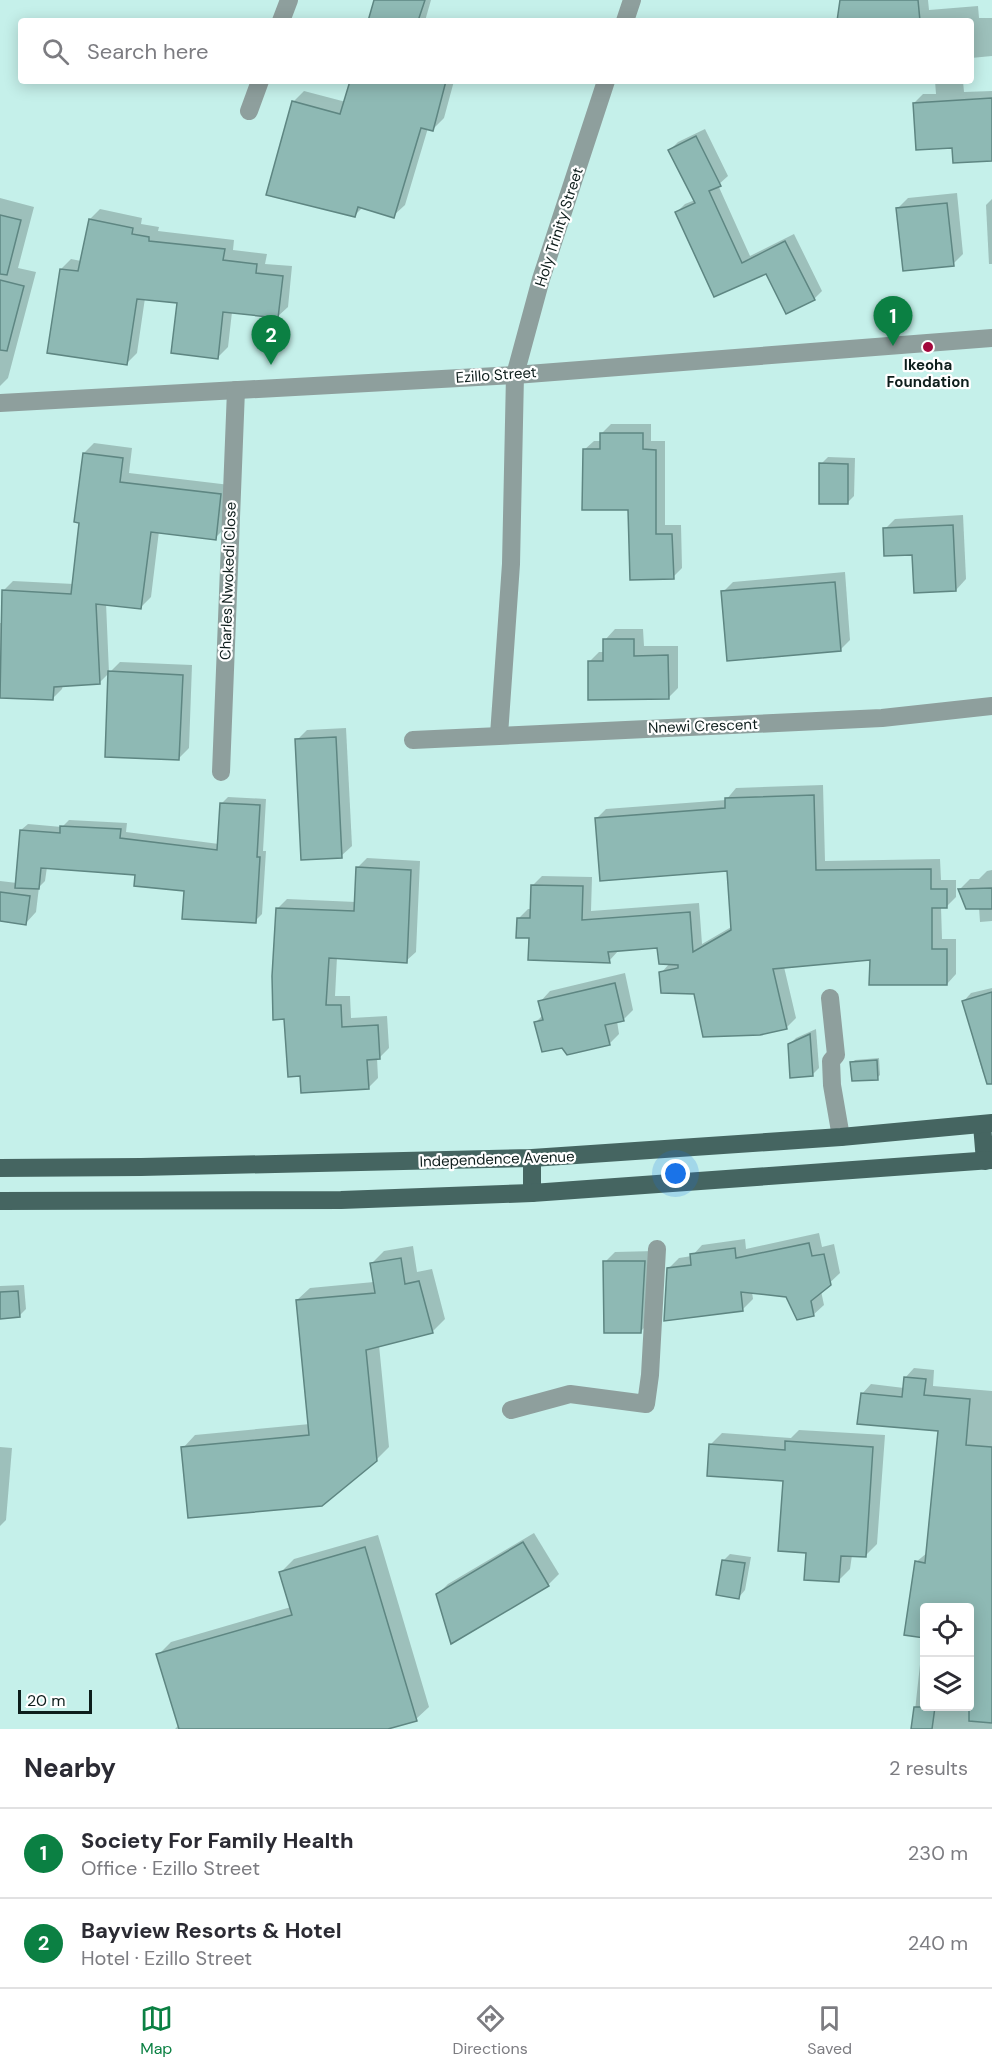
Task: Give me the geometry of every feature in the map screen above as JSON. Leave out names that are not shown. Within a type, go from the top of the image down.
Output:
[{"type":"main road","name":"Independence Avenue","points":[[0,1168],[152,1167],[532,1158],[841,1137],[987,1124]]},
{"type":"main road","points":[[0,1202],[340,1200],[532,1193],[988,1161],[987,1124]]},
{"type":"main road","points":[[532,1158],[532,1193]]},
{"type":"street","points":[[282,18],[288,0]]},
{"type":"street","points":[[626,18],[632,0]]},
{"type":"street","points":[[249,111],[259,84]]},
{"type":"street","name":"Holy Trinity Street","points":[[499,735],[511,564],[515,375],[542,279],[605,84]]},
{"type":"street","name":"Ezillo Street","points":[[0,403],[515,375],[992,338]]},
{"type":"street","name":"Charles Nwokedi Close","points":[[221,772],[236,390]]},
{"type":"street","name":"Nnewi Crescent","points":[[413,740],[882,718],[992,706]]},
{"type":"street","points":[[830,998],[836,1054],[831,1061],[832,1085],[841,1137]]},
{"type":"street","points":[[511,1410],[570,1394],[646,1404],[650,1375],[657,1248]]},
{"type":"building","points":[[374,0],[425,0],[419,18],[369,18]]},
{"type":"building","points":[[840,0],[918,0],[920,18],[837,18]]},
{"type":"building","points":[[349,84],[445,84],[433,131],[421,128],[394,218],[358,207],[355,217],[266,195],[292,101],[340,114]]},
{"type":"building","points":[[992,98],[992,161],[953,163],[952,148],[916,150],[913,103]]},
{"type":"building","points":[[696,136],[721,186],[709,191],[742,263],[785,241],[815,300],[786,314],[766,274],[714,297],[675,212],[695,203],[668,150]]},
{"type":"building","points":[[947,203],[954,266],[903,271],[896,208]]},
{"type":"building","points":[[0,215],[21,220],[7,275],[0,274]]},
{"type":"building","points":[[89,219],[133,228],[132,234],[149,237],[149,241],[225,249],[223,260],[257,264],[256,273],[283,276],[278,318],[223,312],[218,359],[171,353],[177,303],[137,299],[127,365],[47,353],[60,269],[78,271]]},
{"type":"building","points":[[0,280],[24,286],[7,351],[0,350]]},
{"type":"building","points":[[600,433],[643,433],[643,449],[656,450],[656,534],[672,534],[674,579],[630,580],[628,510],[582,510],[583,449],[600,449]]},
{"type":"building","points":[[83,453],[123,458],[120,482],[221,494],[216,540],[151,532],[141,609],[96,604],[100,684],[54,687],[53,700],[0,698],[2,590],[71,594],[79,523],[74,522]]},
{"type":"building","points":[[819,463],[848,464],[848,504],[819,504]]},
{"type":"building","points":[[953,525],[956,591],[914,593],[912,555],[884,556],[883,528]]},
{"type":"building","points":[[835,582],[841,651],[727,661],[721,591]]},
{"type":"building","points":[[603,639],[634,639],[634,656],[668,655],[669,699],[588,700],[588,661],[603,661]]},
{"type":"building","points":[[108,671],[183,675],[179,760],[105,757]]},
{"type":"building","points":[[336,737],[342,858],[301,860],[295,739]]},
{"type":"building","points":[[814,795],[816,870],[931,869],[931,889],[947,889],[947,908],[932,908],[932,949],[947,949],[947,985],[869,985],[870,960],[773,969],[787,1029],[760,1035],[703,1037],[694,994],[661,993],[659,972],[678,968],[678,965],[659,964],[657,948],[608,952],[610,963],[528,960],[529,938],[516,938],[517,918],[530,918],[531,885],[583,886],[582,920],[690,912],[693,952],[731,930],[727,871],[600,881],[595,818],[725,808],[725,798]]},
{"type":"building","points":[[220,803],[260,805],[256,923],[182,919],[184,891],[134,886],[135,875],[41,868],[39,889],[15,888],[20,830],[60,833],[60,826],[121,829],[120,838],[217,850]]},
{"type":"building","points":[[356,867],[411,870],[407,963],[329,958],[326,1005],[341,1005],[342,1027],[378,1025],[380,1059],[367,1060],[369,1089],[301,1093],[300,1076],[288,1077],[284,1019],[273,1020],[272,976],[276,908],[354,911]]},
{"type":"building","points":[[992,888],[992,909],[966,909],[958,889]]},
{"type":"building","points":[[0,892],[30,896],[26,925],[0,921]]},
{"type":"building","points":[[615,983],[624,1021],[605,1025],[610,1045],[567,1055],[562,1048],[542,1052],[534,1022],[543,1020],[538,1001]]},
{"type":"building","points":[[992,992],[992,1084],[987,1084],[962,1001]]},
{"type":"building","points":[[810,1034],[813,1076],[790,1078],[788,1044]]},
{"type":"building","points":[[877,1060],[878,1080],[852,1081],[850,1062]]},
{"type":"building","points":[[809,1243],[812,1256],[824,1254],[831,1285],[811,1301],[814,1316],[797,1320],[786,1297],[741,1292],[743,1311],[664,1321],[667,1268],[691,1265],[690,1254],[735,1248],[736,1258]]},
{"type":"building","points":[[401,1258],[405,1284],[419,1281],[433,1333],[366,1350],[377,1461],[322,1506],[188,1518],[181,1447],[309,1435],[296,1300],[375,1293],[370,1263]]},
{"type":"building","points":[[603,1261],[645,1261],[641,1333],[604,1333]]},
{"type":"building","points":[[18,1291],[20,1317],[0,1319],[0,1292]]},
{"type":"building","points":[[904,1377],[926,1379],[924,1395],[970,1399],[966,1445],[992,1447],[992,1723],[969,1721],[969,1711],[974,1711],[974,1603],[920,1603],[920,1637],[904,1635],[915,1561],[925,1563],[938,1431],[857,1424],[861,1393],[902,1397]]},
{"type":"building","points":[[785,1441],[873,1447],[866,1557],[841,1556],[839,1582],[804,1580],[806,1553],[778,1551],[783,1481],[707,1476],[709,1444],[785,1450]]},
{"type":"building","points":[[523,1542],[549,1586],[451,1644],[436,1594]]},
{"type":"building","points":[[365,1547],[417,1721],[388,1729],[179,1729],[156,1654],[292,1615],[279,1572]]},
{"type":"building","points":[[722,1560],[745,1563],[739,1599],[716,1595]]},
{"type":"building","points":[[914,1707],[920,1707],[920,1711],[934,1711],[932,1729],[911,1729]]},
{"type":"place","name":"Society For Family Health","points":[[893,346]]},
{"type":"place","name":"Ikeoha Foundation","points":[[928,347]]},
{"type":"place","name":"Bayview Resorts & Hotel","points":[[271,365]]}]
